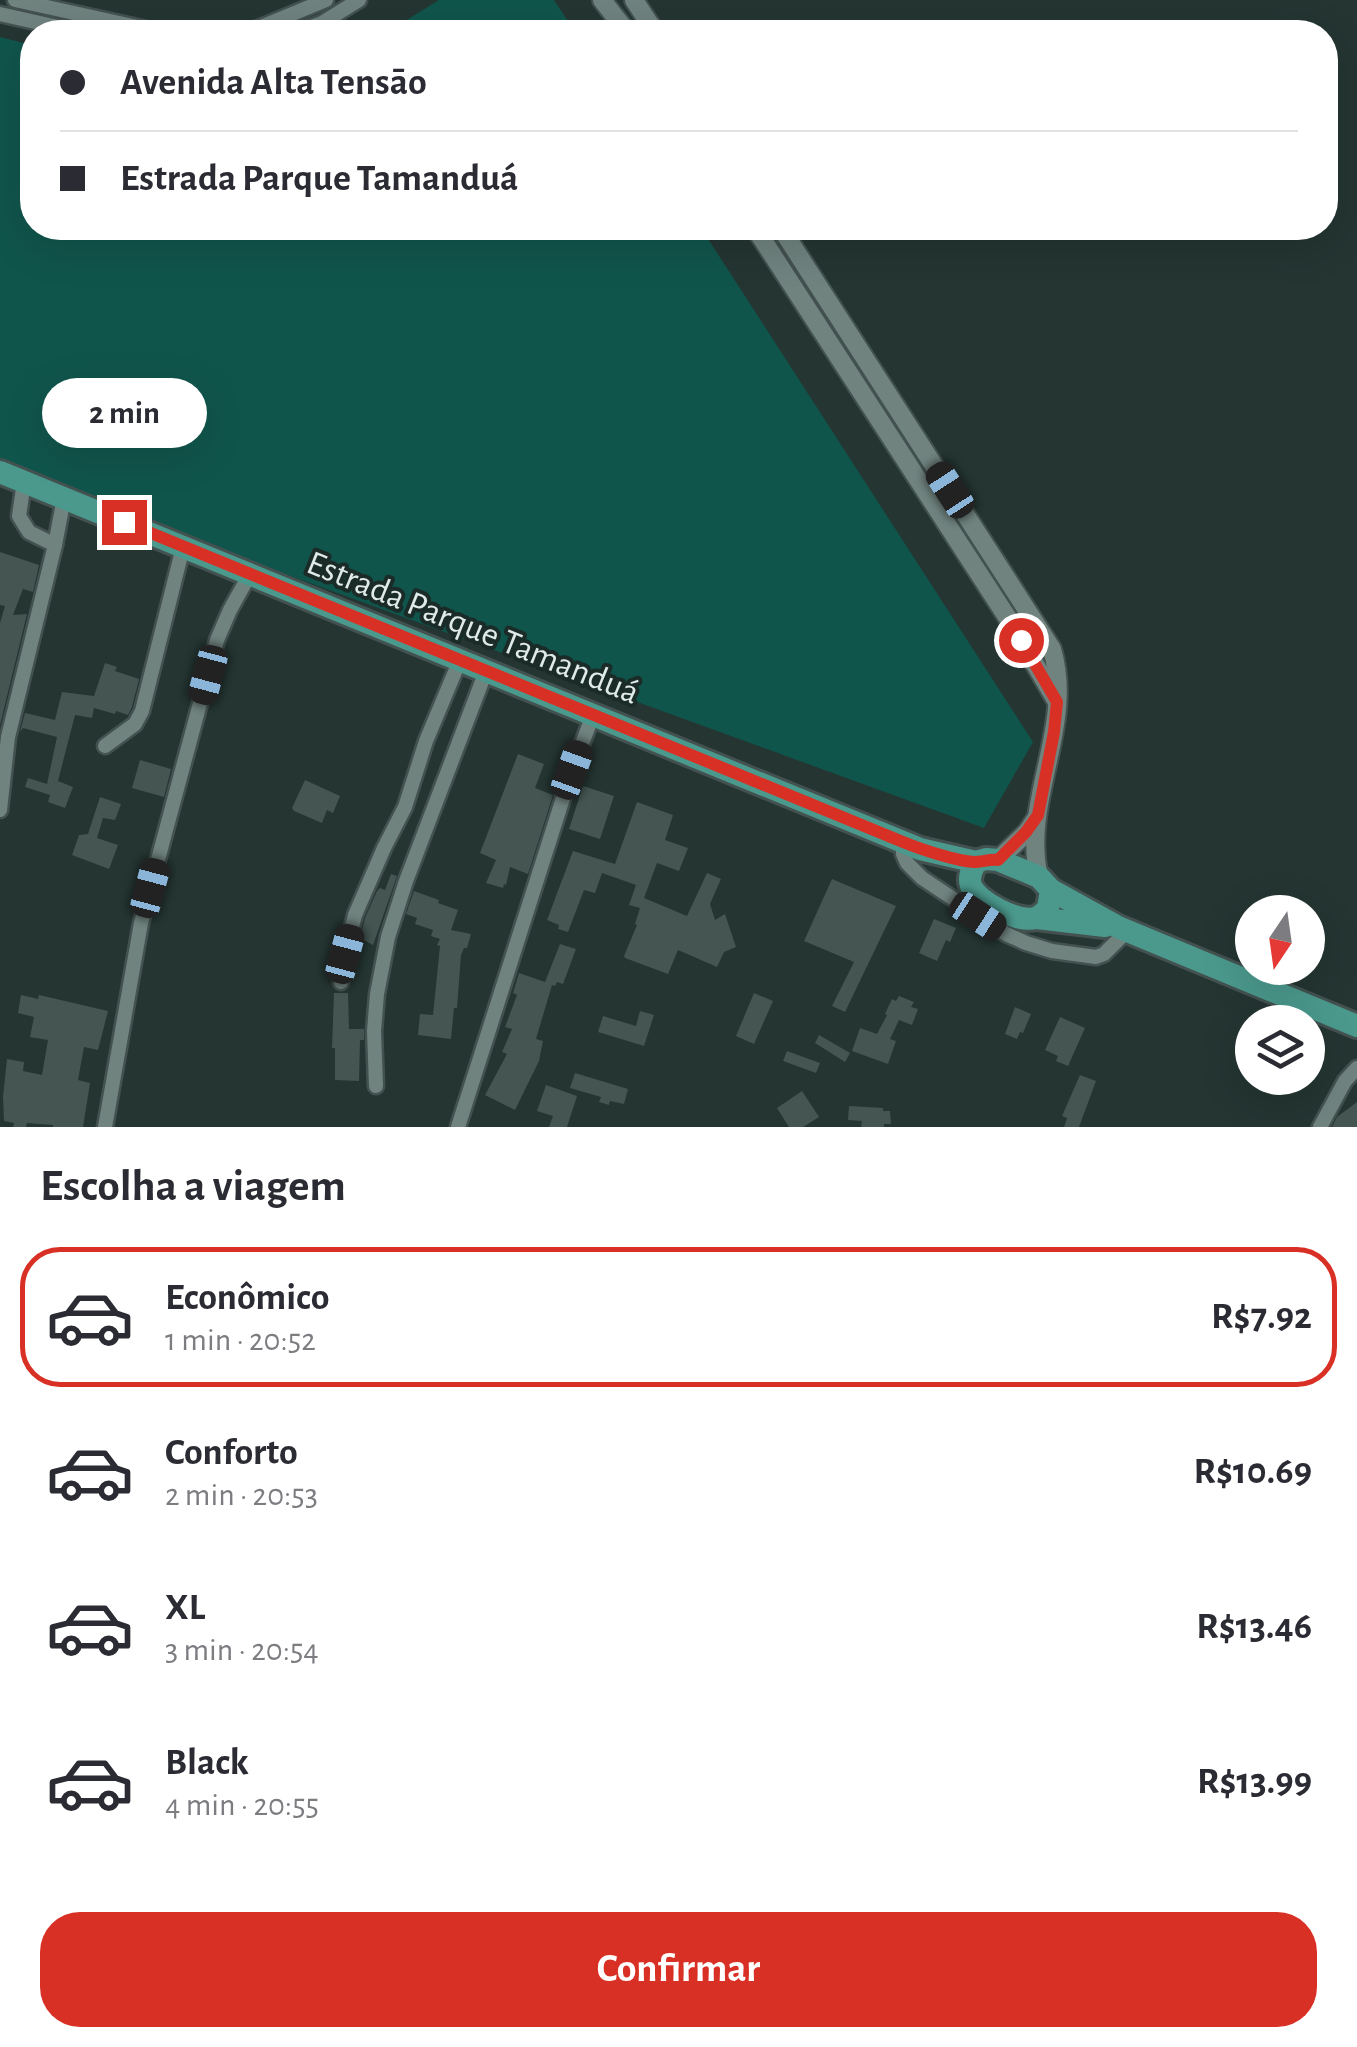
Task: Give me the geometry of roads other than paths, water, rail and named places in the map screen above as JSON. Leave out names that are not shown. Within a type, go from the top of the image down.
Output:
[{"type":"main road","name":"Estrada Parque Tamanduá","points":[[0,472],[911,845],[982,869]]},
{"type":"main road","points":[[1123,929],[1022,918],[1000,910],[982,899],[982,869],[1045,884],[1123,929],[1357,1026]]},
{"type":"main road","points":[[1037,918],[1048,908],[1045,884]]},
{"type":"street","points":[[15,0],[106,20]]},
{"type":"street","points":[[278,20],[326,0]]},
{"type":"street","points":[[327,20],[358,0]]},
{"type":"street","points":[[602,0],[618,20]]},
{"type":"street","points":[[0,14],[27,20]]},
{"type":"street","points":[[763,240],[1057,702]]},
{"type":"street","points":[[789,240],[1052,649],[1058,671],[1057,702],[1034,846],[1045,884]]},
{"type":"street","points":[[24,482],[19,516],[29,532],[55,546]]},
{"type":"street","points":[[0,810],[8,737],[64,498]]},
{"type":"street","points":[[105,746],[136,724],[142,711],[183,547]]},
{"type":"street","points":[[105,1127],[141,923],[217,640],[250,574]]},
{"type":"street","points":[[341,982],[355,915],[405,808],[426,741],[460,660]]},
{"type":"street","points":[[376,1086],[375,1012],[388,937],[486,671]]},
{"type":"street","points":[[458,1127],[593,715]]},
{"type":"street","points":[[982,869],[1026,832],[1038,815]]},
{"type":"street","points":[[911,845],[907,863],[922,878],[1006,934],[1026,942],[1096,958],[1104,954],[1123,929]]},
{"type":"street","points":[[1320,1127],[1344,1081],[1357,1068]]}]
